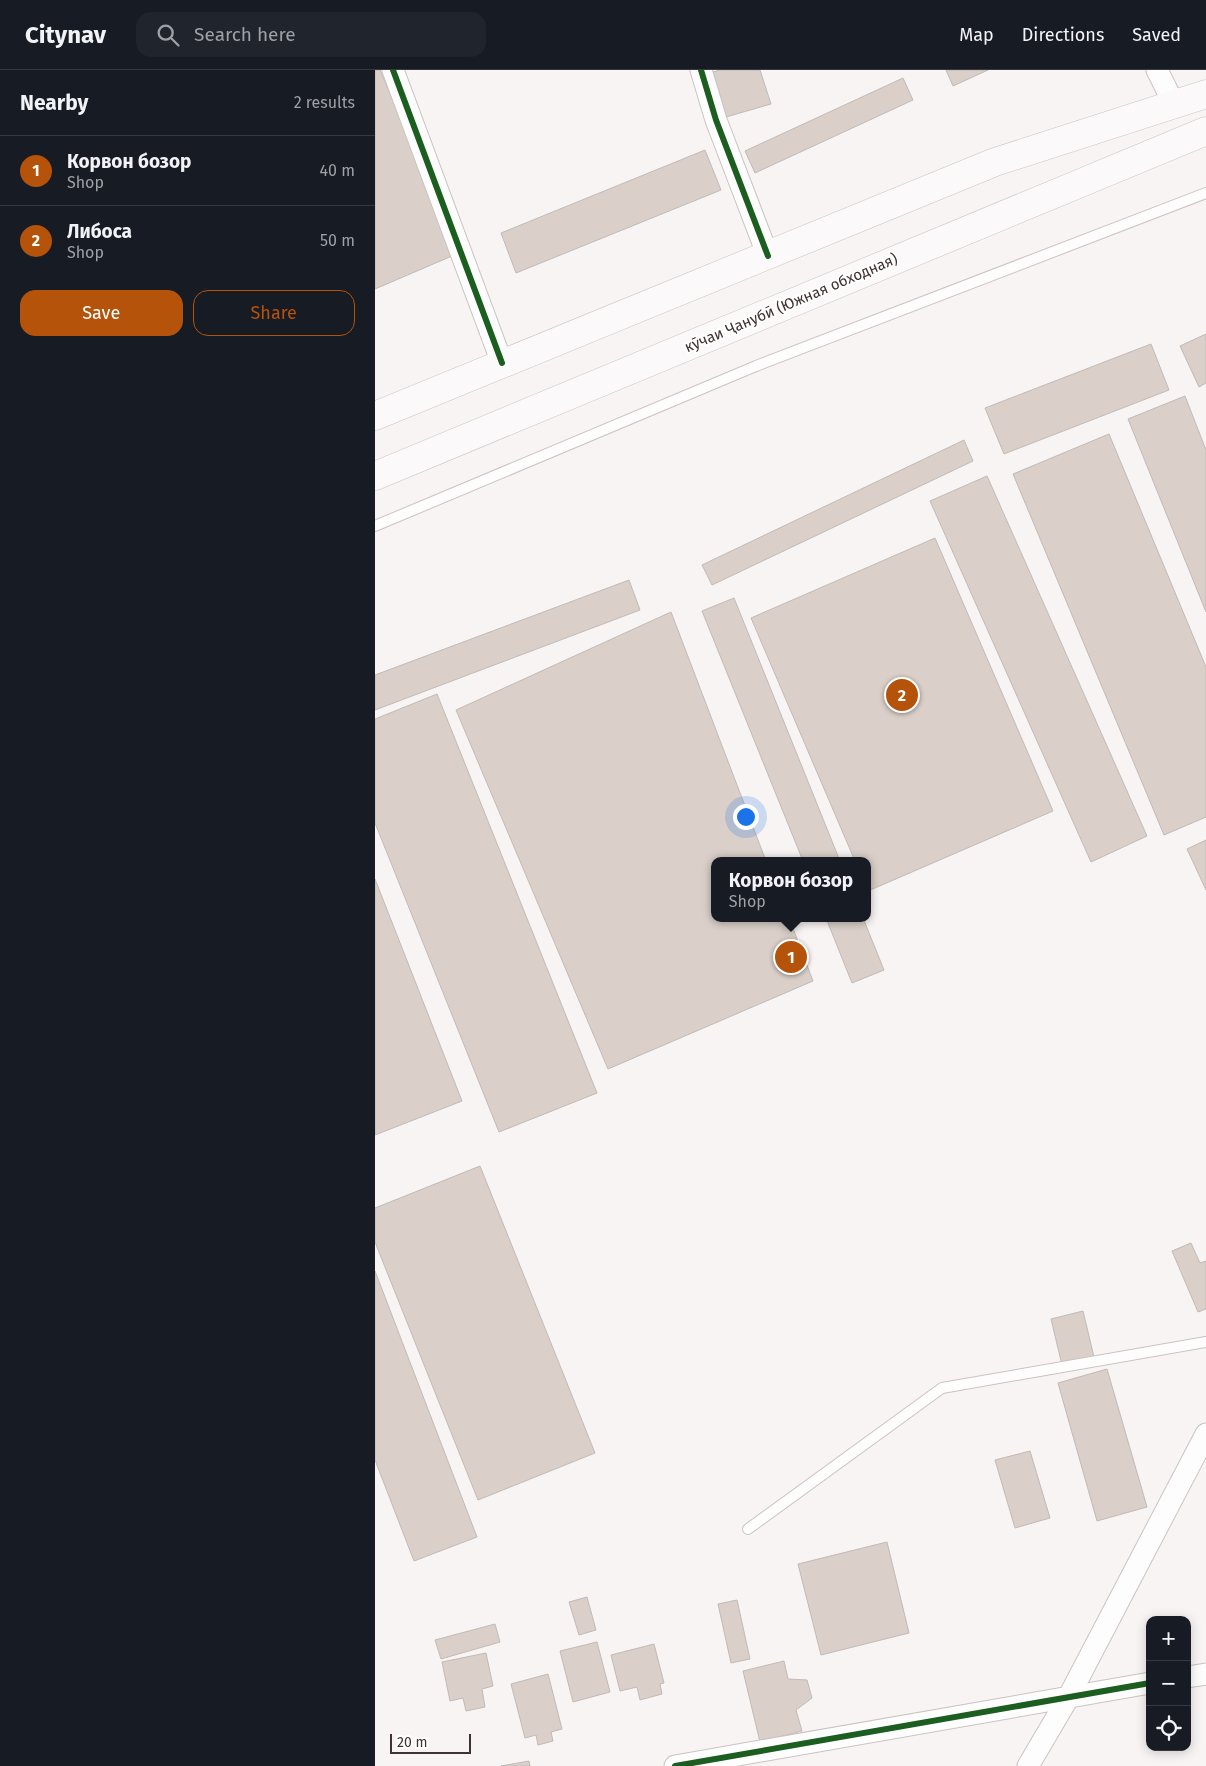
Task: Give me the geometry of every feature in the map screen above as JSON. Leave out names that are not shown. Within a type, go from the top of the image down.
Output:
[{"type":"main road","points":[[375,416],[995,162],[1206,94]]},
{"type":"main road","name":"кӯчаи Ҷанубӣ (Южная обходная)","points":[[375,476],[1206,131]]},
{"type":"street","points":[[393,70],[502,363]]},
{"type":"street","points":[[701,70],[716,120],[768,256]]},
{"type":"street","points":[[1157,70],[1174,104]]},
{"type":"street","points":[[1028,1766],[1068,1698],[1206,1434]]},
{"type":"street","points":[[1191,1676],[1206,1674]]},
{"type":"street","points":[[675,1766],[1146,1684]]},
{"type":"lane","points":[[375,526],[756,366],[1206,193]]},
{"type":"lane","points":[[748,1529],[942,1388],[1206,1342]]},
{"type":"building","points":[[375,70],[380,70],[459,253],[375,289]]},
{"type":"building","points":[[720,70],[760,70],[771,104],[726,117],[713,72]]},
{"type":"building","points":[[946,70],[988,70],[953,86]]},
{"type":"building","points":[[903,78],[913,100],[755,173],[745,151]]},
{"type":"building","points":[[705,150],[721,190],[516,273],[501,233]]},
{"type":"building","points":[[1206,334],[1206,383],[1199,387],[1180,346]]},
{"type":"building","points":[[1151,344],[1169,390],[1004,454],[985,408]]},
{"type":"building","points":[[1185,396],[1206,450],[1206,612],[1128,419]]},
{"type":"building","points":[[1109,434],[1206,667],[1206,817],[1164,835],[1013,474]]},
{"type":"building","points":[[964,440],[973,461],[712,585],[702,565]]},
{"type":"building","points":[[987,476],[1147,836],[1091,862],[930,501]]},
{"type":"building","points":[[935,538],[1053,811],[871,890],[871,857],[853,857],[751,618]]},
{"type":"building","points":[[629,580],[640,610],[375,710],[375,675]]},
{"type":"building","points":[[734,598],[838,857],[801,857],[702,611]]},
{"type":"building","points":[[671,612],[764,857],[711,857],[711,922],[791,922],[813,981],[608,1069],[456,710]]},
{"type":"building","points":[[437,694],[597,1093],[499,1132],[375,823],[375,719]]},
{"type":"building","points":[[1206,840],[1206,890],[1187,849]]},
{"type":"building","points":[[375,879],[462,1101],[375,1135]]},
{"type":"building","points":[[828,922],[865,922],[884,970],[852,983]]},
{"type":"building","points":[[480,1166],[595,1453],[478,1500],[375,1242],[375,1208]]},
{"type":"building","points":[[1191,1243],[1200,1263],[1206,1261],[1206,1309],[1198,1312],[1172,1251]]},
{"type":"building","points":[[375,1271],[477,1537],[414,1561],[375,1460]]},
{"type":"building","points":[[1083,1311],[1094,1357],[1062,1365],[1051,1319]]},
{"type":"building","points":[[1107,1369],[1147,1507],[1097,1521],[1058,1383]]},
{"type":"building","points":[[1030,1451],[1050,1518],[1015,1528],[995,1460]]},
{"type":"building","points":[[887,1542],[909,1633],[821,1655],[798,1564]]},
{"type":"building","points":[[587,1597],[596,1630],[579,1635],[569,1602]]},
{"type":"building","points":[[737,1600],[750,1659],[731,1663],[718,1604]]},
{"type":"building","points":[[495,1624],[500,1642],[441,1659],[435,1640]]},
{"type":"building","points":[[597,1642],[610,1692],[573,1702],[560,1651]]},
{"type":"building","points":[[654,1644],[664,1683],[660,1684],[662,1694],[640,1700],[637,1687],[620,1691],[611,1655]]},
{"type":"building","points":[[486,1653],[493,1686],[482,1689],[485,1707],[466,1711],[463,1698],[450,1701],[442,1662]]},
{"type":"building","points":[[784,1661],[788,1679],[807,1680],[812,1698],[796,1710],[802,1731],[760,1742],[743,1671]]},
{"type":"building","points":[[548,1674],[562,1729],[551,1732],[553,1741],[538,1745],[536,1735],[525,1738],[511,1684]]},
{"type":"building","points":[[529,1761],[530,1766],[501,1766]]},
{"type":"cycle path","points":[[393,70],[502,363]]},
{"type":"cycle path","points":[[701,70],[716,120],[768,256]]},
{"type":"cycle path","points":[[675,1766],[1146,1684]]},
{"type":"place","name":"Либоса","points":[[902,695]]},
{"type":"place","name":"Корвон бозор","points":[[791,957]]}]
